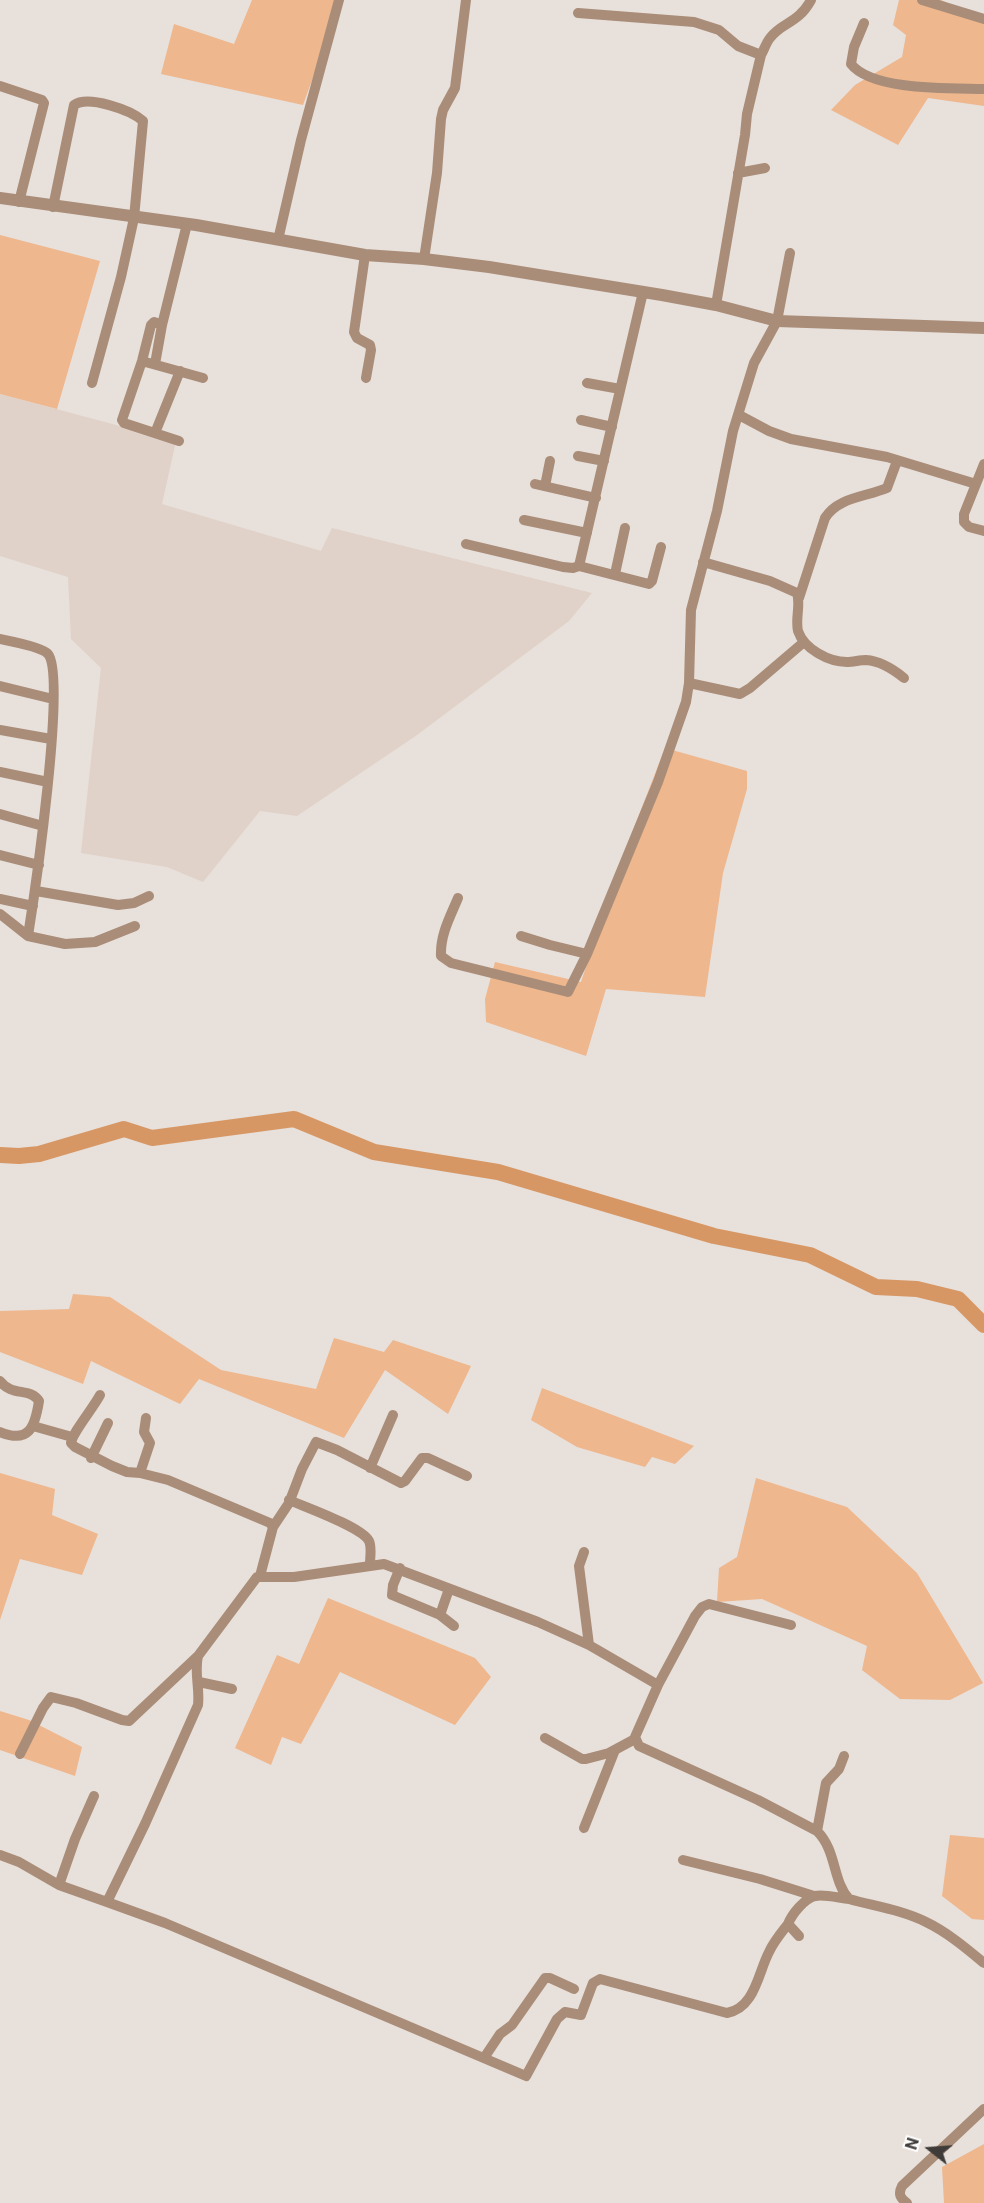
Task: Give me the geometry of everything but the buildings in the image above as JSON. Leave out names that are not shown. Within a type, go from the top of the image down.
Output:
[{"type":"street","points":[[278,240],[301,140],[339,0]]},
{"type":"street","points":[[424,259],[437,173],[441,119],[455,88],[466,0]]},
{"type":"street","points":[[716,305],[747,114],[761,55],[771,37],[798,18],[811,0]]},
{"type":"street","points":[[922,0],[953,5],[984,19]]},
{"type":"street","points":[[578,13],[694,22],[711,26],[738,46],[761,55]]},
{"type":"street","points":[[864,23],[854,47],[851,64],[857,72],[923,88],[984,88]]},
{"type":"street","points":[[0,86],[42,100],[44,104],[19,202]]},
{"type":"street","points":[[53,207],[74,105],[86,100],[126,110],[143,121],[134,218],[121,277],[92,383]]},
{"type":"street","points":[[738,173],[765,168]]},
{"type":"street","points":[[0,198],[187,224],[365,255],[424,259],[643,292],[716,305],[777,321],[984,328]]},
{"type":"street","points":[[155,364],[162,325],[187,224]]},
{"type":"street","points":[[458,898],[440,946],[441,956],[451,963],[568,992],[587,954],[658,782],[686,702],[689,683],[691,610],[727,470],[730,443],[754,363],[777,321],[790,253]]},
{"type":"street","points":[[365,255],[354,332],[357,338],[370,345],[366,378]]},
{"type":"street","points":[[579,566],[643,292]]},
{"type":"street","points":[[162,325],[154,322],[151,325],[122,422],[179,441]]},
{"type":"street","points":[[142,361],[203,378]]},
{"type":"street","points":[[156,433],[180,371]]},
{"type":"street","points":[[587,383],[620,389]]},
{"type":"street","points":[[739,415],[769,431],[791,439],[886,457],[976,484]]},
{"type":"street","points":[[581,420],[612,427]]},
{"type":"street","points":[[578,456],[604,461]]},
{"type":"street","points":[[550,461],[540,485],[596,498]]},
{"type":"street","points":[[897,462],[887,488],[844,502],[829,512],[799,598],[797,624],[804,642],[815,652],[836,660],[874,662],[887,666],[904,678]]},
{"type":"street","points":[[984,464],[964,514],[964,522],[969,527],[984,531]]},
{"type":"street","points":[[524,520],[587,533]]},
{"type":"street","points":[[615,574],[625,528]]},
{"type":"street","points":[[466,544],[563,567],[579,566],[650,583],[661,547]]},
{"type":"street","points":[[703,562],[770,581],[792,590],[799,598]]},
{"type":"street","points":[[0,639],[44,651],[52,662],[53,699],[48,782],[36,891],[28,936]]},
{"type":"street","points":[[689,683],[740,694],[804,642]]},
{"type":"street","points":[[0,686],[53,699]]},
{"type":"street","points":[[0,730],[51,739]]},
{"type":"street","points":[[0,772],[48,782]]},
{"type":"street","points":[[0,814],[44,826]]},
{"type":"street","points":[[0,855],[39,865]]},
{"type":"street","points":[[36,891],[118,905],[134,903],[149,896]]},
{"type":"street","points":[[0,899],[33,906]]},
{"type":"street","points":[[0,914],[28,936],[65,944],[95,942],[135,926]]},
{"type":"street","points":[[521,936],[587,954]]},
{"type":"street","points":[[0,1381],[5,1387],[16,1392],[36,1395],[39,1401],[33,1426],[25,1434],[13,1437],[0,1432]]},
{"type":"street","points":[[100,1395],[92,1411],[72,1437],[71,1443],[75,1448],[91,1458],[128,1472],[168,1480],[260,1517],[273,1527]]},
{"type":"street","points":[[370,1468],[393,1415]]},
{"type":"street","points":[[140,1473],[150,1443],[144,1432],[146,1418]]},
{"type":"street","points":[[91,1458],[108,1423]]},
{"type":"street","points":[[33,1426],[72,1437]]},
{"type":"street","points":[[260,1576],[273,1527],[290,1500],[316,1442],[337,1450],[401,1483],[410,1476],[419,1460],[428,1458],[467,1476]]},
{"type":"street","points":[[290,1500],[337,1520],[365,1536],[371,1547],[370,1564]]},
{"type":"street","points":[[584,1552],[579,1566],[589,1645]]},
{"type":"street","points":[[20,1754],[51,1696],[129,1721],[198,1656],[240,1602],[253,1580],[260,1576],[294,1577],[370,1564],[384,1564],[400,1568],[538,1622],[589,1645],[658,1685]]},
{"type":"street","points":[[400,1568],[392,1594],[440,1615],[454,1626]]},
{"type":"street","points":[[440,1615],[449,1589]]},
{"type":"street","points":[[545,1738],[582,1759],[615,1750],[635,1739],[658,1685],[702,1607],[709,1604],[791,1624]]},
{"type":"street","points":[[107,1902],[141,1833],[198,1705],[198,1656]]},
{"type":"street","points":[[199,1682],[232,1689]]},
{"type":"street","points":[[635,1739],[637,1744],[644,1749],[758,1800],[818,1831],[825,1838],[844,1893],[849,1899]]},
{"type":"street","points":[[584,1828],[615,1750]]},
{"type":"street","points":[[818,1831],[826,1783],[839,1769],[844,1756]]},
{"type":"street","points":[[59,1885],[75,1839],[94,1796]]},
{"type":"street","points":[[0,1855],[19,1862],[59,1885],[165,1923],[526,2076],[557,2019],[565,2012],[581,2014],[593,1983],[600,1979],[727,2013],[737,2011],[745,2004],[761,1976],[767,1954],[774,1941],[790,1918],[814,1896]]},
{"type":"street","points":[[683,1860],[760,1879],[814,1896],[849,1899],[909,1915],[927,1922],[984,1963]]},
{"type":"street","points":[[788,1924],[799,1936]]},
{"type":"street","points":[[484,2058],[503,2030],[516,2021],[545,1978],[574,1989]]},
{"type":"street","points":[[907,2203],[901,2198],[902,2186],[984,2109]]},
{"type":"shaded area","points":[[252,0],[336,0],[329,33],[303,105],[161,74],[174,24],[234,44]]},
{"type":"shaded area","points":[[899,0],[941,0],[984,20],[984,106],[928,98],[898,145],[831,110],[855,85],[902,57],[906,35],[893,25]]},
{"type":"shaded area","points":[[0,235],[100,261],[57,409],[0,394]]},
{"type":"shaded area","points":[[0,394],[176,441],[162,504],[321,551],[332,528],[592,593],[569,621],[417,735],[297,816],[260,811],[203,882],[167,867],[81,853],[101,668],[71,639],[68,577],[0,556]]},
{"type":"shaded area","points":[[665,748],[747,771],[747,789],[723,873],[705,997],[606,989],[586,1056],[486,1022],[485,999],[495,962],[581,982],[621,861]]},
{"type":"shaded area","points":[[73,1294],[110,1297],[221,1370],[316,1389],[334,1338],[384,1352],[393,1340],[471,1366],[448,1414],[385,1370],[344,1438],[199,1379],[180,1404],[91,1361],[83,1384],[0,1352],[0,1311],[69,1309]]},
{"type":"shaded area","points":[[542,1388],[694,1446],[675,1464],[652,1457],[645,1467],[577,1447],[531,1420]]},
{"type":"shaded area","points":[[0,1473],[55,1489],[52,1515],[98,1534],[82,1575],[20,1559],[0,1620]]},
{"type":"shaded area","points":[[756,1478],[847,1507],[917,1573],[983,1683],[950,1700],[900,1699],[862,1670],[867,1646],[762,1599],[717,1602],[719,1568],[737,1557]]},
{"type":"shaded area","points":[[328,1598],[475,1658],[491,1677],[455,1725],[340,1672],[301,1744],[282,1737],[271,1765],[235,1748],[277,1655],[299,1664]]},
{"type":"shaded area","points":[[0,1711],[29,1720],[82,1747],[75,1776],[0,1750]]},
{"type":"shaded area","points":[[950,1835],[984,1838],[984,1920],[972,1919],[942,1896]]},
{"type":"shaded area","points":[[984,2144],[984,2203],[944,2203],[942,2167]]},
{"type":"waterway","points":[[0,1155],[39,1154],[124,1129],[152,1138],[294,1119],[374,1152],[498,1172],[714,1236],[810,1255],[876,1287],[917,1289],[958,1299],[984,1325]]}]
